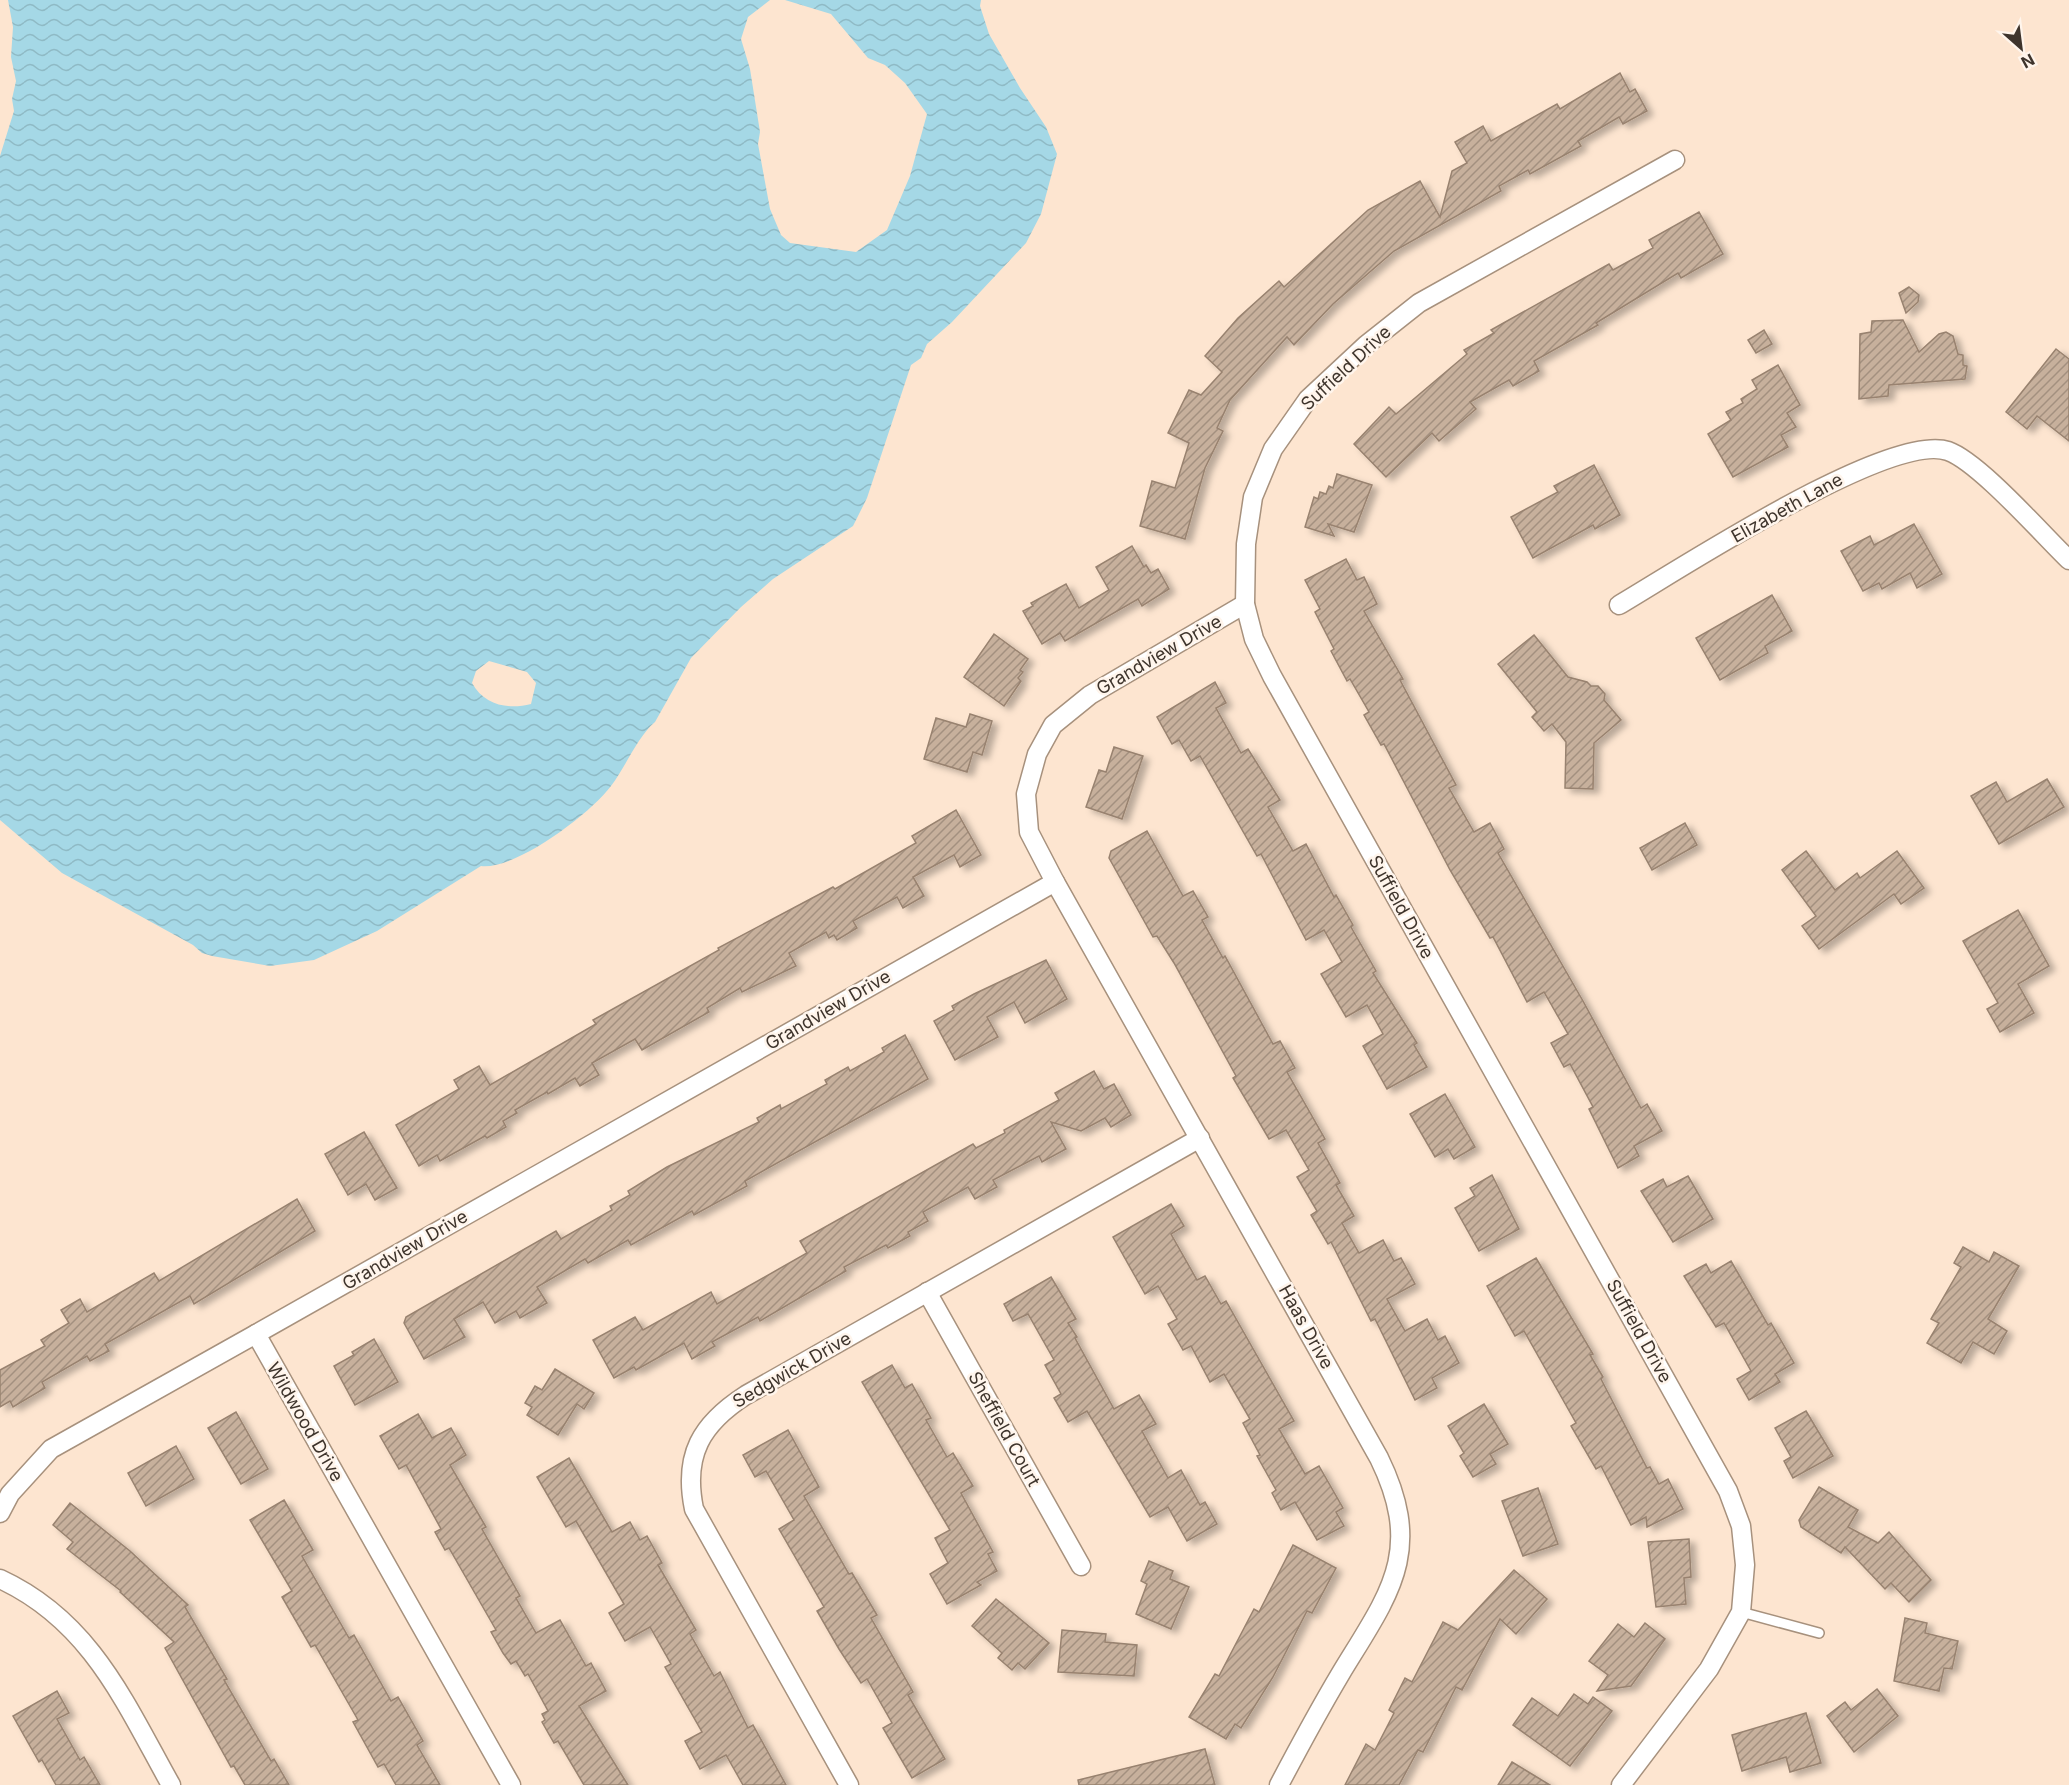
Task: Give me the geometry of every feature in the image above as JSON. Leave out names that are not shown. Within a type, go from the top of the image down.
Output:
[{"type":"street","name":"Suffield Drive","points":[[1621,1785],[1709,1670],[1741,1612],[1745,1565],[1742,1536],[1728,1491],[1272,676],[1254,639],[1245,604],[1246,544],[1252,497],[1273,449],[1308,399],[1366,345],[1419,303],[1675,160]]},
{"type":"street","name":"Elizabeth Lane","points":[[1619,605],[1833,480],[1889,458],[1921,451],[1946,450],[1969,462],[2069,560]]},
{"type":"street","name":"Grandview Drive","points":[[256,1334],[1055,882],[1029,832],[1026,794],[1037,754],[1053,725],[1090,695],[1245,604]]},
{"type":"street","name":"Haas Drive","points":[[1055,882],[1379,1458],[1394,1494],[1399,1519],[1398,1556],[1394,1581],[1377,1617],[1309,1728],[1279,1785]]},
{"type":"street","name":"Sedgwick Drive","points":[[849,1785],[694,1509],[690,1476],[698,1440],[711,1421],[727,1407],[1200,1138]]},
{"type":"street","name":"Sheffield Court","points":[[927,1292],[1081,1566]]},
{"type":"street","points":[[0,1513],[10,1494],[51,1449],[256,1334]]},
{"type":"street","name":"Wildwood Drive","points":[[256,1334],[511,1785]]},
{"type":"street","points":[[0,1579],[41,1602],[67,1622],[84,1641],[102,1663],[171,1785]]},
{"type":"lane","points":[[1741,1612],[1819,1633]]},
{"type":"water","points":[[8,0],[770,0],[748,17],[741,39],[750,69],[760,132],[758,144],[770,209],[781,235],[790,243],[856,252],[887,230],[910,176],[927,114],[905,83],[885,65],[868,58],[831,14],[785,0],[981,0],[980,6],[989,34],[1046,127],[1057,154],[1041,214],[1026,243],[952,322],[927,344],[921,358],[911,365],[867,498],[853,526],[773,579],[741,607],[691,658],[655,722],[643,735],[616,779],[601,798],[570,825],[532,850],[496,865],[481,866],[377,931],[314,960],[270,966],[202,953],[193,945],[62,873],[0,820],[0,156],[14,111],[12,99],[16,81],[11,57],[13,27]],"holes":[[[489,661],[527,672],[536,683],[531,704],[522,706],[505,706],[490,701],[472,683],[476,671]]]},
{"type":"building","points":[[1620,73],[1630,92],[1635,89],[1647,111],[1623,124],[1619,117],[1578,141],[1581,146],[1530,174],[1528,170],[1499,186],[1501,191],[1394,251],[1333,304],[1294,345],[1287,337],[1230,400],[1217,428],[1223,431],[1205,468],[1185,539],[1140,526],[1152,481],[1175,488],[1189,443],[1168,433],[1189,390],[1201,395],[1222,372],[1205,356],[1238,318],[1279,281],[1284,287],[1368,210],[1420,181],[1440,217],[1452,171],[1467,163],[1455,142],[1483,126],[1491,141],[1557,104],[1560,109]]},
{"type":"building","points":[[1699,212],[1723,254],[1681,278],[1678,273],[1596,323],[1598,325],[1534,361],[1539,371],[1513,386],[1509,380],[1470,402],[1476,409],[1439,441],[1432,433],[1386,477],[1354,444],[1389,407],[1396,414],[1467,354],[1464,350],[1494,333],[1491,330],[1609,264],[1613,270],[1653,248],[1649,240]]},
{"type":"building","points":[[1909,287],[1919,295],[1918,302],[1906,313],[1899,293]]},
{"type":"building","points":[[1903,320],[1919,352],[1939,334],[1946,332],[1953,336],[1958,354],[1963,355],[1963,365],[1967,366],[1965,379],[1889,385],[1888,396],[1859,399],[1860,334],[1871,332],[1872,321]]},
{"type":"building","points":[[1764,330],[1772,344],[1756,353],[1748,340]]},
{"type":"building","points":[[2056,349],[2069,359],[2069,441],[2037,416],[2027,429],[2006,412]]},
{"type":"building","points":[[1778,365],[1800,405],[1787,413],[1796,427],[1781,435],[1788,447],[1733,477],[1708,434],[1731,420],[1726,412],[1743,403],[1741,399],[1757,389],[1752,380]]},
{"type":"building","points":[[1594,465],[1620,515],[1595,529],[1593,525],[1533,558],[1511,517],[1558,492],[1554,486]]},
{"type":"building","points":[[1337,474],[1372,485],[1354,532],[1328,524],[1334,536],[1305,527],[1314,497],[1318,499],[1320,492],[1326,494],[1329,486],[1333,488]]},
{"type":"building","points":[[1914,524],[1942,574],[1917,588],[1910,573],[1882,589],[1879,583],[1863,591],[1841,551],[1870,536],[1874,545]]},
{"type":"building","points":[[1132,546],[1144,567],[1146,565],[1151,573],[1158,569],[1169,589],[1142,606],[1138,599],[1065,641],[1060,633],[1042,644],[1023,611],[1033,606],[1031,603],[1066,584],[1079,608],[1109,590],[1096,567]]},
{"type":"building","points":[[1346,559],[1357,580],[1364,577],[1377,604],[1364,611],[1403,679],[1400,680],[1456,785],[1449,788],[1474,832],[1490,823],[1504,849],[1498,853],[1641,1108],[1647,1104],[1662,1131],[1634,1146],[1639,1156],[1618,1168],[1589,1109],[1593,1107],[1570,1064],[1564,1067],[1551,1043],[1568,1034],[1544,992],[1527,1002],[1493,937],[1490,938],[1450,870],[1384,744],[1381,745],[1364,715],[1369,712],[1350,679],[1347,681],[1331,651],[1334,649],[1315,612],[1320,609],[1305,580]]},
{"type":"building","points":[[1772,595],[1792,631],[1765,646],[1768,653],[1720,680],[1696,638]]},
{"type":"building","points":[[994,634],[1028,659],[1020,670],[1023,672],[1018,678],[1021,681],[1004,706],[964,677]]},
{"type":"building","points":[[1534,635],[1568,677],[1587,682],[1591,686],[1598,686],[1605,694],[1604,700],[1621,720],[1594,743],[1593,789],[1565,788],[1566,742],[1552,724],[1544,731],[1532,717],[1537,712],[1498,664]]},
{"type":"building","points":[[1215,682],[1226,703],[1216,708],[1241,753],[1248,749],[1280,800],[1268,807],[1293,851],[1306,844],[1334,897],[1336,895],[1353,925],[1351,927],[1376,971],[1373,973],[1417,1043],[1414,1045],[1427,1067],[1387,1089],[1363,1046],[1383,1034],[1367,1005],[1346,1017],[1321,974],[1342,962],[1324,930],[1306,940],[1261,854],[1257,856],[1200,756],[1191,761],[1179,740],[1172,744],[1157,717]]},
{"type":"building","points":[[970,714],[992,721],[982,755],[973,752],[967,772],[924,759],[936,718],[966,727]]},
{"type":"building","points":[[1114,747],[1143,756],[1122,819],[1086,807],[1099,770],[1106,772]]},
{"type":"building","points":[[2047,779],[2064,807],[1999,844],[1971,796],[1996,782],[2007,802]]},
{"type":"building","points":[[956,810],[981,855],[960,867],[954,855],[913,877],[924,896],[903,908],[897,897],[853,921],[857,928],[837,940],[834,935],[829,938],[826,932],[789,953],[796,966],[742,992],[740,988],[707,1008],[709,1012],[642,1050],[635,1039],[592,1063],[599,1075],[580,1086],[575,1078],[548,1094],[547,1092],[515,1110],[517,1113],[503,1121],[506,1127],[487,1138],[485,1136],[440,1161],[437,1155],[419,1166],[396,1125],[459,1089],[454,1080],[479,1066],[490,1085],[596,1024],[593,1020],[719,950],[718,948],[833,887],[835,889],[916,843],[912,836]]},
{"type":"building","points":[[1685,823],[1697,845],[1652,870],[1640,848]]},
{"type":"building","points":[[1147,831],[1183,896],[1193,891],[1208,917],[1202,920],[1223,958],[1225,956],[1273,1044],[1280,1041],[1295,1068],[1287,1072],[1325,1139],[1318,1143],[1340,1183],[1336,1185],[1354,1216],[1342,1223],[1359,1253],[1383,1240],[1394,1261],[1401,1258],[1415,1284],[1387,1299],[1405,1331],[1427,1319],[1438,1340],[1445,1336],[1459,1363],[1432,1378],[1437,1388],[1415,1400],[1375,1319],[1371,1321],[1331,1242],[1328,1244],[1311,1215],[1317,1211],[1297,1177],[1309,1170],[1286,1130],[1269,1139],[1233,1078],[1236,1076],[1174,963],[1157,936],[1153,937],[1109,858],[1111,851]]},
{"type":"building","points":[[1806,851],[1835,890],[1857,873],[1860,878],[1897,851],[1924,888],[1901,904],[1894,894],[1819,949],[1802,926],[1816,916],[1782,870]]},
{"type":"building","points":[[2018,910],[2049,966],[2018,984],[2034,1013],[2000,1032],[1987,1009],[1998,1003],[1963,941]]},
{"type":"building","points":[[1046,960],[1067,999],[1025,1023],[1014,1002],[987,1017],[998,1037],[955,1060],[934,1021],[954,1010],[952,1006],[974,994]]},
{"type":"building","points":[[905,1035],[928,1079],[745,1181],[747,1186],[694,1215],[692,1211],[631,1245],[628,1240],[588,1263],[585,1259],[537,1287],[547,1303],[520,1318],[516,1311],[495,1323],[483,1302],[454,1319],[465,1337],[424,1359],[404,1323],[406,1317],[556,1231],[561,1239],[612,1210],[610,1206],[630,1195],[628,1191],[667,1167],[759,1122],[757,1118],[780,1105],[781,1109],[827,1084],[825,1080],[848,1067],[850,1071],[884,1052],[882,1048]]},
{"type":"building","points":[[1094,1071],[1104,1089],[1114,1084],[1131,1115],[1111,1127],[1105,1118],[1081,1131],[1051,1122],[1066,1149],[1042,1162],[1039,1156],[993,1180],[997,1187],[975,1199],[968,1187],[923,1212],[928,1221],[908,1232],[910,1236],[888,1248],[886,1245],[844,1267],[846,1271],[760,1321],[758,1317],[712,1342],[715,1346],[692,1359],[684,1343],[636,1370],[634,1367],[614,1378],[593,1340],[635,1317],[643,1330],[711,1292],[717,1304],[807,1253],[800,1241],[973,1144],[976,1148],[1005,1133],[1004,1130],[1059,1100],[1055,1093]]},
{"type":"building","points":[[1445,1094],[1475,1147],[1454,1159],[1448,1149],[1435,1157],[1410,1114]]},
{"type":"building","points":[[364,1132],[397,1188],[375,1200],[366,1184],[348,1195],[325,1154]]},
{"type":"building","points":[[1492,1175],[1519,1229],[1479,1251],[1455,1208],[1475,1196],[1470,1188]]},
{"type":"building","points":[[1688,1176],[1713,1219],[1673,1242],[1641,1191],[1663,1179],[1667,1187]]},
{"type":"building","points":[[297,1199],[315,1231],[194,1304],[190,1296],[105,1344],[109,1351],[90,1361],[87,1356],[42,1382],[45,1388],[13,1407],[10,1401],[0,1407],[0,1370],[45,1346],[41,1340],[69,1323],[61,1310],[80,1299],[87,1312],[154,1273],[159,1281]]},
{"type":"building","points":[[1171,1204],[1184,1226],[1171,1234],[1197,1280],[1205,1276],[1221,1304],[1226,1301],[1294,1421],[1279,1429],[1305,1474],[1319,1466],[1343,1508],[1336,1512],[1344,1526],[1317,1540],[1295,1502],[1281,1510],[1272,1493],[1276,1490],[1257,1456],[1260,1455],[1243,1423],[1250,1419],[1224,1374],[1210,1382],[1191,1346],[1183,1350],[1168,1324],[1177,1319],[1158,1286],[1145,1294],[1113,1237]]},
{"type":"building","points":[[1963,1247],[1989,1262],[1994,1252],[2019,1266],[1988,1319],[2007,1331],[1994,1354],[1973,1342],[1961,1363],[1927,1343],[1939,1323],[1931,1319],[1961,1267],[1954,1263]]},
{"type":"building","points":[[1536,1258],[1593,1354],[1590,1355],[1603,1377],[1601,1379],[1647,1468],[1650,1467],[1659,1484],[1668,1479],[1683,1509],[1647,1527],[1646,1517],[1631,1525],[1601,1466],[1596,1469],[1571,1426],[1576,1423],[1524,1331],[1515,1336],[1487,1286]]},
{"type":"building","points":[[1731,1261],[1768,1325],[1771,1323],[1794,1363],[1775,1374],[1780,1382],[1749,1400],[1737,1379],[1751,1371],[1724,1323],[1716,1327],[1684,1276],[1706,1264],[1711,1273]]},
{"type":"building","points":[[1051,1277],[1076,1319],[1068,1323],[1077,1337],[1075,1338],[1114,1409],[1139,1395],[1156,1424],[1142,1431],[1168,1478],[1181,1470],[1200,1505],[1205,1502],[1217,1524],[1187,1541],[1168,1507],[1150,1517],[1087,1411],[1068,1422],[1054,1398],[1061,1394],[1045,1365],[1054,1360],[1028,1314],[1013,1321],[1004,1304]]},
{"type":"building","points":[[374,1339],[398,1382],[355,1405],[334,1366],[354,1355],[352,1352]]},
{"type":"building","points":[[892,1365],[905,1388],[912,1384],[931,1418],[926,1420],[947,1457],[953,1453],[973,1486],[961,1493],[993,1552],[988,1554],[997,1571],[977,1582],[981,1585],[947,1604],[930,1574],[948,1563],[935,1538],[950,1530],[862,1382]]},
{"type":"building","points":[[555,1369],[594,1393],[584,1409],[577,1404],[558,1435],[527,1415],[532,1407],[525,1403],[535,1386],[542,1390]]},
{"type":"building","points":[[1484,1404],[1508,1444],[1490,1454],[1496,1464],[1473,1477],[1460,1456],[1464,1453],[1448,1426]]},
{"type":"building","points":[[1806,1411],[1833,1456],[1793,1478],[1784,1461],[1791,1457],[1775,1428]]},
{"type":"building","points":[[236,1412],[268,1469],[241,1484],[208,1428]]},
{"type":"building","points":[[418,1414],[432,1438],[451,1428],[466,1455],[450,1465],[486,1527],[482,1529],[520,1596],[516,1598],[536,1633],[560,1620],[586,1666],[591,1663],[606,1691],[579,1706],[628,1785],[584,1785],[558,1741],[554,1743],[542,1722],[545,1720],[542,1714],[548,1711],[528,1674],[525,1676],[516,1661],[511,1664],[503,1653],[491,1632],[496,1630],[449,1548],[445,1550],[435,1532],[441,1529],[406,1465],[399,1469],[380,1436]]},
{"type":"building","points":[[788,1430],[819,1487],[804,1496],[849,1574],[852,1573],[877,1615],[871,1618],[913,1692],[908,1695],[945,1759],[912,1778],[883,1728],[892,1723],[867,1679],[861,1683],[839,1649],[817,1611],[824,1607],[779,1529],[794,1520],[766,1471],[755,1477],[743,1455]]},
{"type":"building","points":[[176,1446],[194,1479],[146,1506],[128,1473]]},
{"type":"building","points":[[569,1458],[612,1532],[630,1522],[640,1540],[647,1536],[662,1563],[658,1565],[696,1630],[690,1634],[714,1676],[720,1672],[748,1728],[753,1725],[786,1785],[743,1785],[726,1755],[700,1769],[685,1741],[702,1732],[665,1667],[671,1664],[650,1627],[625,1641],[609,1613],[624,1604],[576,1521],[566,1527],[537,1477]]},
{"type":"building","points":[[1819,1487],[1858,1510],[1848,1527],[1878,1543],[1889,1532],[1931,1580],[1909,1602],[1891,1583],[1885,1589],[1845,1547],[1841,1553],[1801,1527],[1799,1520]]},
{"type":"building","points":[[1538,1488],[1558,1544],[1523,1556],[1502,1501]]},
{"type":"building","points":[[284,1500],[313,1550],[302,1556],[349,1638],[354,1635],[391,1701],[398,1697],[423,1741],[417,1745],[440,1785],[396,1785],[384,1764],[378,1767],[353,1722],[358,1720],[315,1645],[311,1647],[282,1597],[292,1591],[250,1520]]},
{"type":"building","points":[[70,1503],[130,1551],[188,1605],[185,1607],[227,1679],[224,1680],[271,1761],[274,1759],[289,1785],[245,1785],[234,1766],[231,1767],[165,1648],[174,1642],[121,1591],[67,1549],[73,1542],[53,1525]]},
{"type":"building","points":[[1689,1539],[1691,1577],[1684,1578],[1686,1604],[1656,1607],[1648,1542]]},
{"type":"building","points":[[1293,1545],[1336,1568],[1312,1613],[1307,1611],[1273,1677],[1241,1728],[1235,1724],[1226,1739],[1189,1717],[1215,1674],[1219,1676],[1254,1609],[1259,1612]]},
{"type":"building","points":[[1149,1561],[1173,1571],[1170,1579],[1189,1587],[1171,1629],[1136,1614],[1147,1584],[1141,1581]]},
{"type":"building","points":[[1514,1570],[1547,1599],[1516,1634],[1500,1619],[1462,1690],[1456,1687],[1423,1752],[1418,1750],[1399,1785],[1345,1785],[1366,1744],[1375,1750],[1394,1713],[1389,1710],[1405,1678],[1412,1682],[1443,1622],[1458,1630]]},
{"type":"building","points":[[996,1599],[1049,1643],[1025,1669],[1018,1663],[1012,1670],[998,1658],[1002,1653],[972,1626]]},
{"type":"building","points":[[1905,1618],[1927,1623],[1925,1633],[1958,1641],[1952,1669],[1944,1668],[1939,1691],[1894,1681]]},
{"type":"building","points":[[1645,1623],[1665,1639],[1631,1686],[1597,1691],[1608,1675],[1589,1661],[1618,1624],[1634,1637]]},
{"type":"building","points":[[1062,1630],[1106,1634],[1105,1642],[1137,1645],[1134,1676],[1058,1672]]},
{"type":"building","points":[[1877,1689],[1898,1716],[1854,1752],[1827,1716],[1845,1702],[1851,1710]]},
{"type":"building","points":[[57,1691],[69,1713],[57,1719],[80,1760],[84,1757],[100,1785],[56,1785],[42,1760],[39,1762],[13,1716]]},
{"type":"building","points":[[1574,1694],[1588,1704],[1593,1697],[1612,1711],[1570,1766],[1513,1725],[1532,1698],[1558,1716]]},
{"type":"building","points":[[1806,1713],[1821,1763],[1790,1772],[1786,1757],[1742,1771],[1732,1735]]},
{"type":"building","points":[[1205,1749],[1215,1785],[1079,1785],[1078,1780]]},
{"type":"building","points":[[1512,1762],[1550,1785],[1498,1785]]}]
